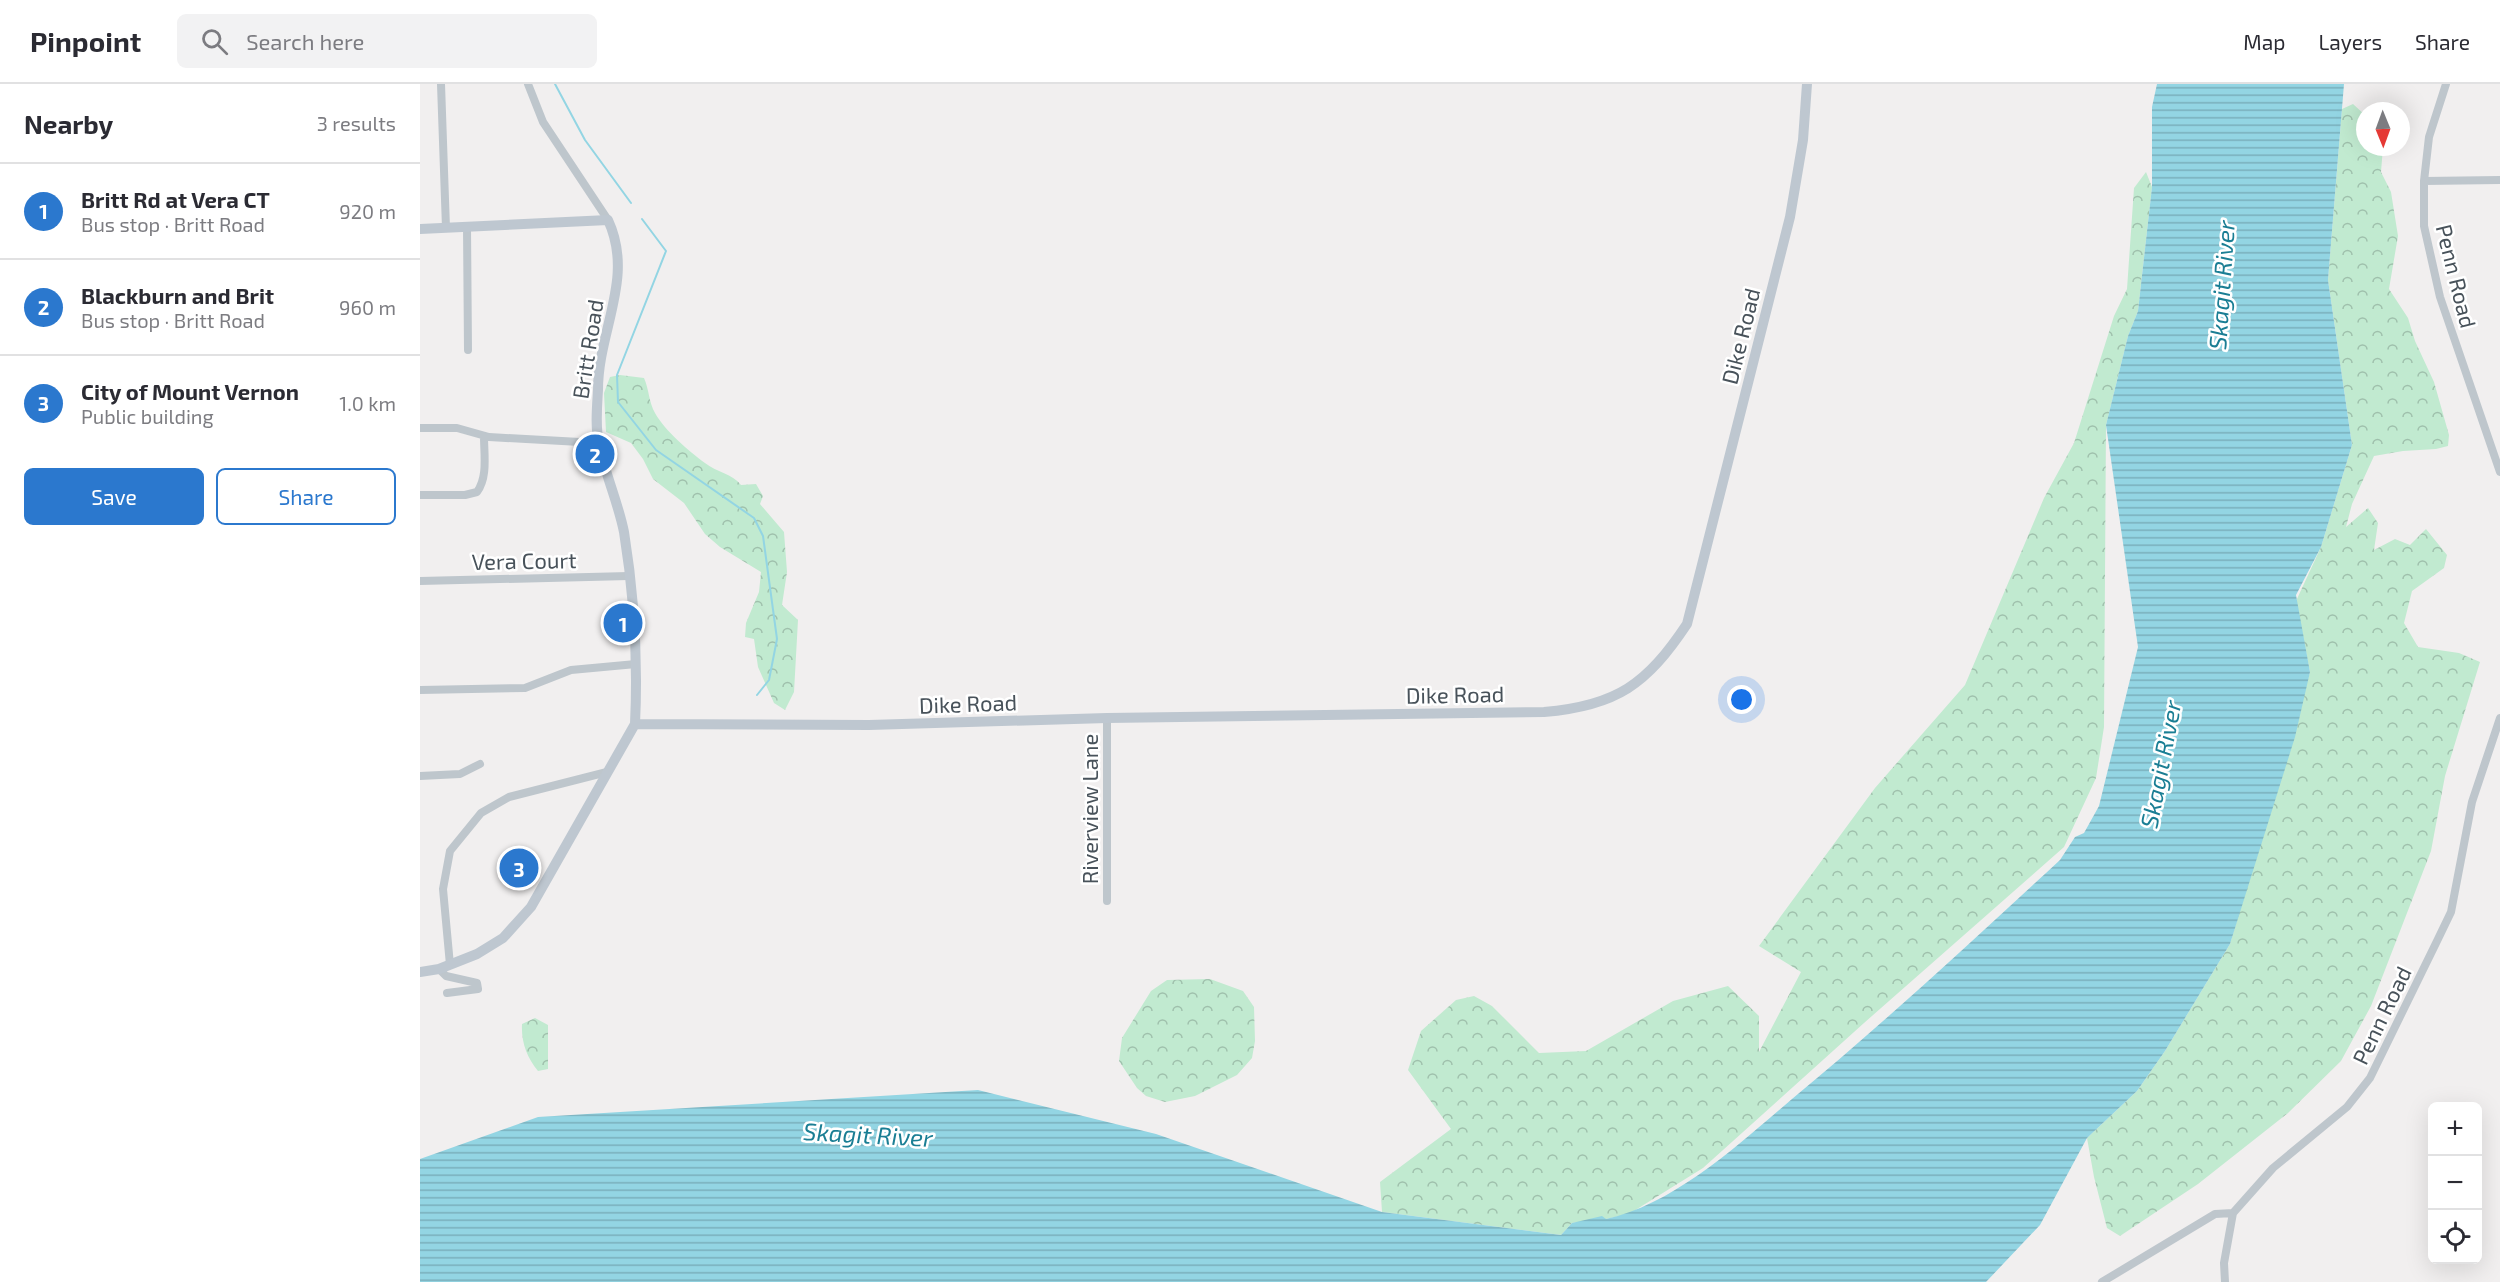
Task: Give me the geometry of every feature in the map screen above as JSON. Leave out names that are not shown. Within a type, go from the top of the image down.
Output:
[{"type":"street","points":[[441,84],[446,228]]},
{"type":"street","name":"Britt Road","points":[[420,972],[439,969],[477,954],[503,938],[531,907],[635,724],[636,664],[623,530],[598,443],[598,384],[619,271],[616,237],[608,220],[543,122],[528,84]]},
{"type":"street","name":"Dike Road","points":[[635,724],[869,725],[1107,718],[1544,712],[1576,709],[1601,703],[1632,686],[1660,662],[1688,618],[1790,217],[1803,140],[1807,84]]},
{"type":"street","name":"Penn Road","points":[[2446,84],[2429,136],[2424,181],[2424,226],[2440,297],[2500,472]]},
{"type":"street","points":[[2424,181],[2500,180]]},
{"type":"street","points":[[420,229],[608,220]]},
{"type":"street","points":[[467,227],[468,350]]},
{"type":"street","points":[[420,428],[457,428],[484,436],[598,443]]},
{"type":"street","points":[[420,495],[465,495],[477,492],[482,485],[484,475],[484,436]]},
{"type":"street","name":"Vera Court","points":[[420,582],[629,576]]},
{"type":"street","points":[[420,690],[525,688],[571,670],[636,664]]},
{"type":"street","name":"Riverview Lane","points":[[1107,718],[1107,900]]},
{"type":"street","name":"Penn Road","points":[[2233,1213],[2273,1168],[2347,1107],[2370,1078],[2451,912],[2472,802],[2500,718]]},
{"type":"street","points":[[420,776],[460,774],[480,764]]},
{"type":"street","points":[[450,965],[443,889],[450,851],[482,813],[509,797],[608,772]]},
{"type":"street","points":[[439,969],[446,976],[477,983],[478,989],[447,993]]},
{"type":"street","points":[[2102,1282],[2215,1214],[2233,1213],[2224,1263],[2225,1282]]},
{"type":"green space","points":[[2353,104],[2356,107],[2356,156],[2382,156],[2381,172],[2391,192],[2398,236],[2389,289],[2408,318],[2415,341],[2434,382],[2449,435],[2448,446],[2374,456],[2352,504],[2346,527],[2368,508],[2378,523],[2374,550],[2395,539],[2410,545],[2426,529],[2447,555],[2444,568],[2412,591],[2404,623],[2418,647],[2459,653],[2480,662],[2445,776],[2431,851],[2371,1006],[2341,1061],[2288,1113],[2198,1184],[2120,1236],[2107,1228],[2087,1138],[2137,1091],[2165,1051],[2230,944],[2310,672],[2296,601],[2321,547],[2352,445],[2328,280],[2342,109]]},
{"type":"green space","points":[[2146,172],[2152,187],[2138,311],[2128,336],[2106,425],[2104,727],[2096,778],[2064,847],[1703,1168],[1629,1214],[1572,1223],[1561,1235],[1382,1212],[1380,1182],[1451,1129],[1408,1070],[1421,1031],[1456,1000],[1474,996],[1492,1006],[1539,1053],[1586,1051],[1673,1001],[1728,986],[1759,1016],[1759,1052],[1801,972],[1759,946],[1875,788],[1965,685],[2044,498],[2074,443],[2114,316],[2127,289],[2134,188]]},
{"type":"green space","points":[[620,375],[644,378],[651,405],[659,420],[699,458],[709,466],[734,478],[741,485],[756,484],[763,496],[760,504],[784,532],[787,572],[782,605],[798,620],[794,692],[785,710],[774,703],[758,667],[754,639],[745,637],[746,623],[759,592],[761,572],[720,547],[705,534],[684,503],[653,479],[643,459],[631,443],[606,432],[604,393],[610,377]]},
{"type":"green space","points":[[1210,979],[1243,991],[1254,1007],[1255,1041],[1252,1058],[1237,1075],[1195,1096],[1165,1102],[1146,1096],[1137,1088],[1119,1061],[1122,1038],[1151,991],[1167,980]]},
{"type":"green space","points":[[535,1018],[548,1025],[548,1069],[538,1071],[526,1049],[522,1031],[522,1024]]},
{"type":"water","name":"Skagit River","points":[[2157,84],[2344,84],[2328,280],[2352,445],[2321,547],[2296,595],[2310,672],[2295,737],[2230,944],[2165,1051],[2137,1091],[2087,1138],[2040,1225],[1986,1282],[420,1282],[420,1159],[538,1117],[978,1090],[1156,1134],[1382,1212],[1561,1235],[1572,1223],[1602,1216],[1606,1219],[1657,1200],[1705,1170],[1750,1135],[1860,1041],[2060,860],[2075,837],[2084,833],[2099,806],[2138,647],[2106,425],[2128,336],[2138,311],[2152,187],[2152,107]]},
{"type":"waterway","points":[[555,84],[585,140],[631,203]]},
{"type":"waterway","points":[[642,219],[666,251],[617,375],[618,402],[656,450],[754,518],[763,536],[777,639],[769,680],[757,695]]},
{"type":"place","name":"Blackburn and Brit","points":[[595,454]]},
{"type":"place","name":"Britt Rd at Vera CT","points":[[623,623]]},
{"type":"place","name":"City of Mount Vernon","points":[[519,868]]}]
